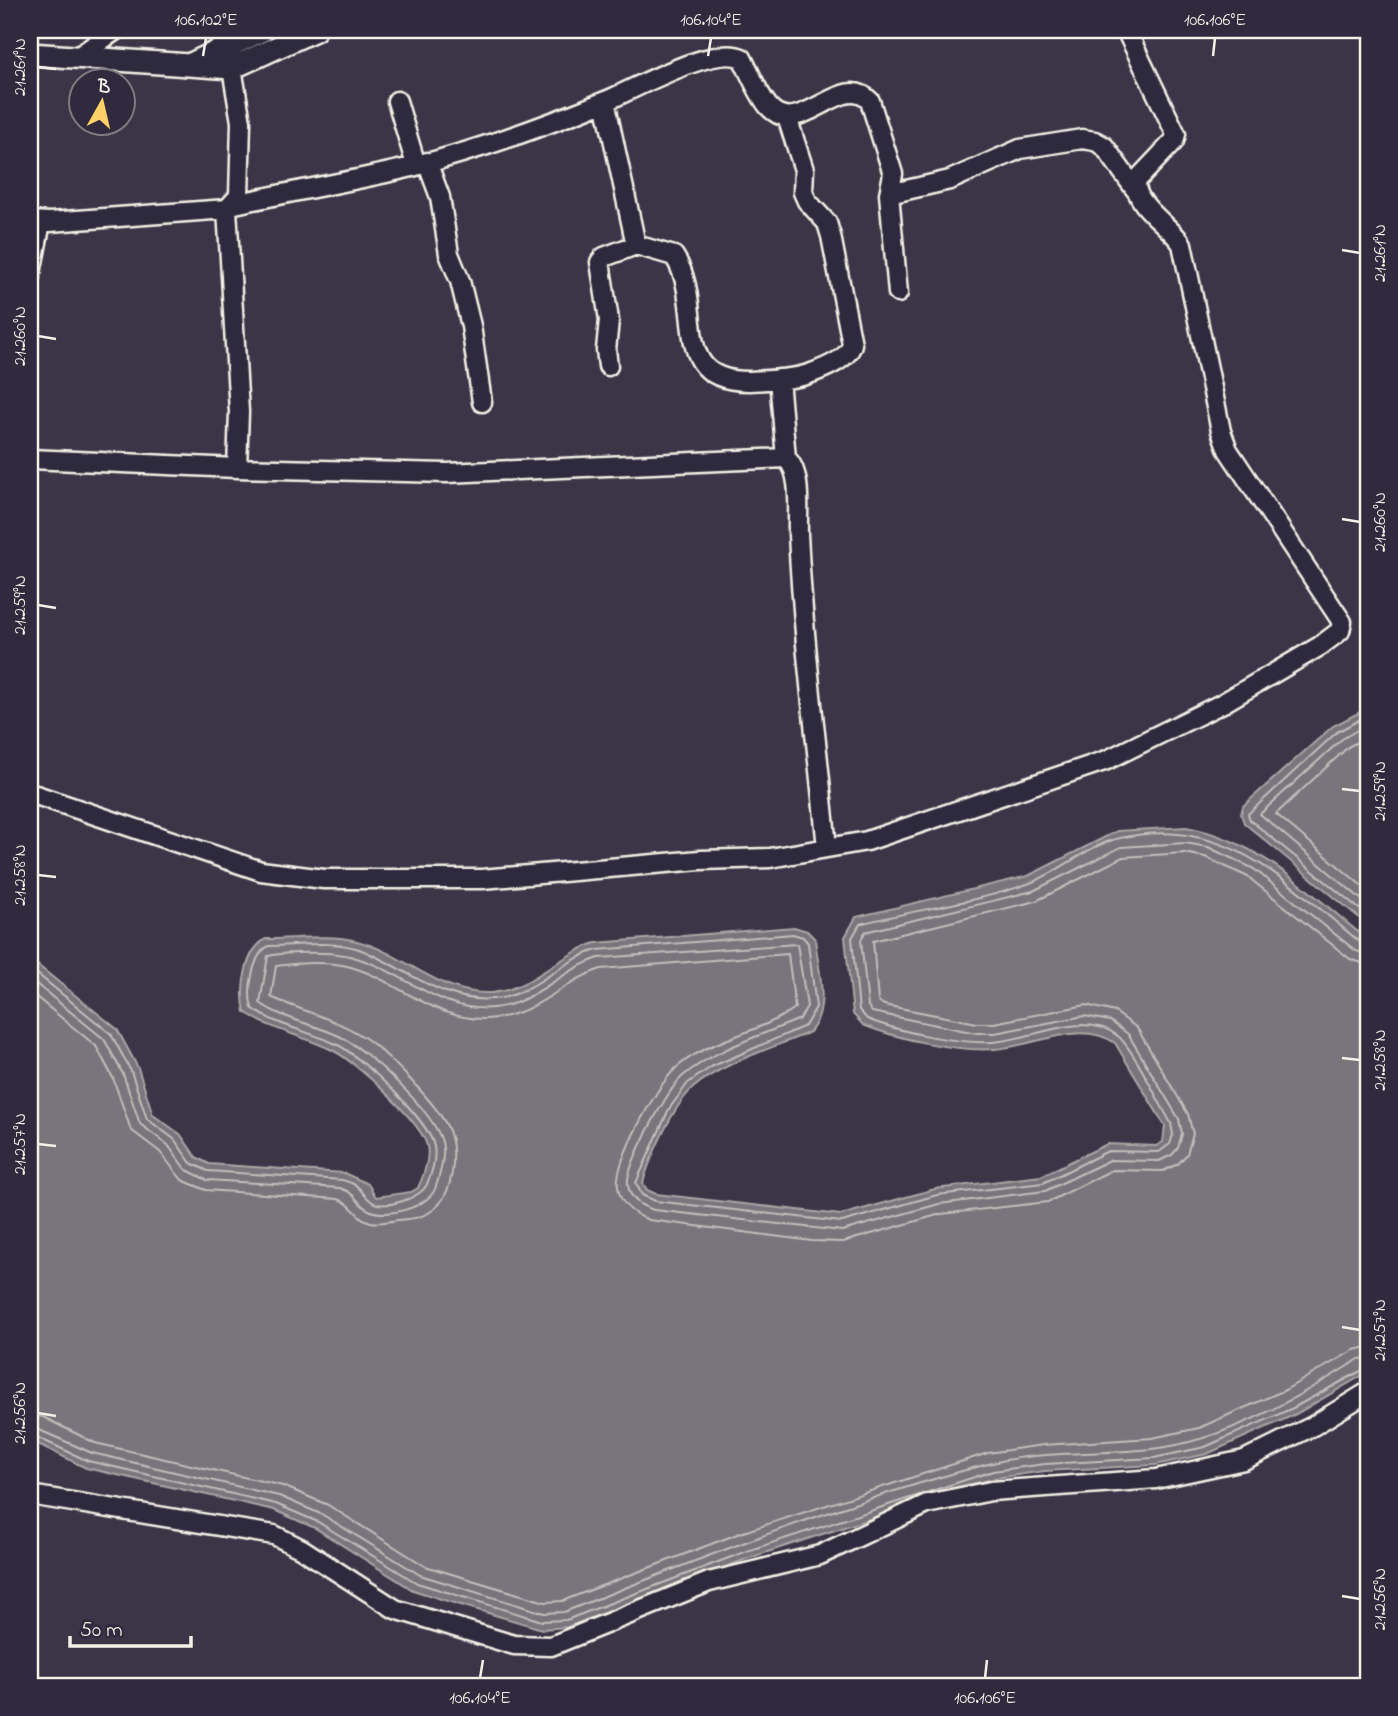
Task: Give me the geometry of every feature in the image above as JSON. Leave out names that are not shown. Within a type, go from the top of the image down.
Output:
[{"type":"main road","points":[[186,66],[228,38],[264,30]]},
{"type":"main road","points":[[30,54],[232,68],[315,30]]},
{"type":"street","points":[[76,58],[116,30]]},
{"type":"street","points":[[1126,30],[1176,134],[1174,141],[1136,181],[1135,189]]},
{"type":"street","points":[[228,38],[242,122],[239,196],[231,206],[239,412],[238,464]]},
{"type":"street","points":[[30,278],[36,221],[231,206],[421,164],[556,121],[681,68],[731,55],[742,58],[770,108],[787,117],[798,116],[845,94],[860,93],[870,101],[892,162],[893,174],[888,194],[898,293]]},
{"type":"street","points":[[397,101],[421,164],[440,197],[449,254],[460,281],[471,326],[482,402]]},
{"type":"street","points":[[605,101],[636,245]]},
{"type":"street","points":[[608,366],[606,350],[609,320],[600,262],[604,257],[636,245],[674,256],[684,270],[696,351],[706,371],[722,380],[779,379],[807,375],[847,354],[852,346],[831,236],[827,223],[807,201],[803,192],[804,170],[787,117]]},
{"type":"street","points":[[30,793],[261,871],[324,879],[482,879],[700,860],[770,858],[867,841],[1107,760],[1223,703],[1321,646],[1340,631],[1342,622],[1228,450],[1221,431],[1182,244],[1174,232],[1140,199],[1104,146],[1082,139],[1020,149],[950,180],[888,194]]},
{"type":"street","points":[[779,379],[786,458]]},
{"type":"street","points":[[30,459],[447,473],[786,458],[792,463],[796,475],[799,551],[827,848]]},
{"type":"street","points":[[30,1495],[167,1515],[274,1535],[302,1549],[395,1609],[514,1645],[551,1646],[709,1582],[820,1555],[927,1504],[991,1491],[1156,1479],[1244,1460],[1313,1426],[1368,1392]]},
{"type":"water","points":[[1368,708],[1368,925],[1244,823],[1241,814],[1243,806],[1333,726]]},
{"type":"water","points":[[1186,827],[1238,844],[1261,857],[1305,888],[1368,940],[1368,1372],[1296,1414],[1207,1454],[1155,1465],[1045,1471],[995,1478],[749,1558],[567,1627],[542,1629],[413,1590],[315,1528],[274,1510],[86,1468],[30,1440],[30,959],[117,1029],[138,1068],[153,1115],[180,1134],[196,1157],[209,1164],[344,1173],[368,1184],[376,1197],[411,1192],[418,1188],[427,1162],[427,1146],[401,1109],[344,1057],[255,1019],[245,1012],[245,972],[253,952],[266,939],[324,937],[357,941],[390,954],[438,981],[472,992],[491,993],[532,979],[570,955],[596,943],[794,927],[807,931],[815,939],[822,999],[816,1022],[810,1032],[733,1063],[693,1088],[685,1096],[663,1132],[643,1183],[647,1190],[656,1194],[841,1215],[935,1189],[1041,1176],[1107,1144],[1156,1146],[1163,1142],[1165,1126],[1115,1043],[1101,1036],[1071,1034],[1010,1047],[980,1049],[928,1043],[863,1025],[853,1014],[845,937],[856,917],[1028,876],[1117,831]]}]
